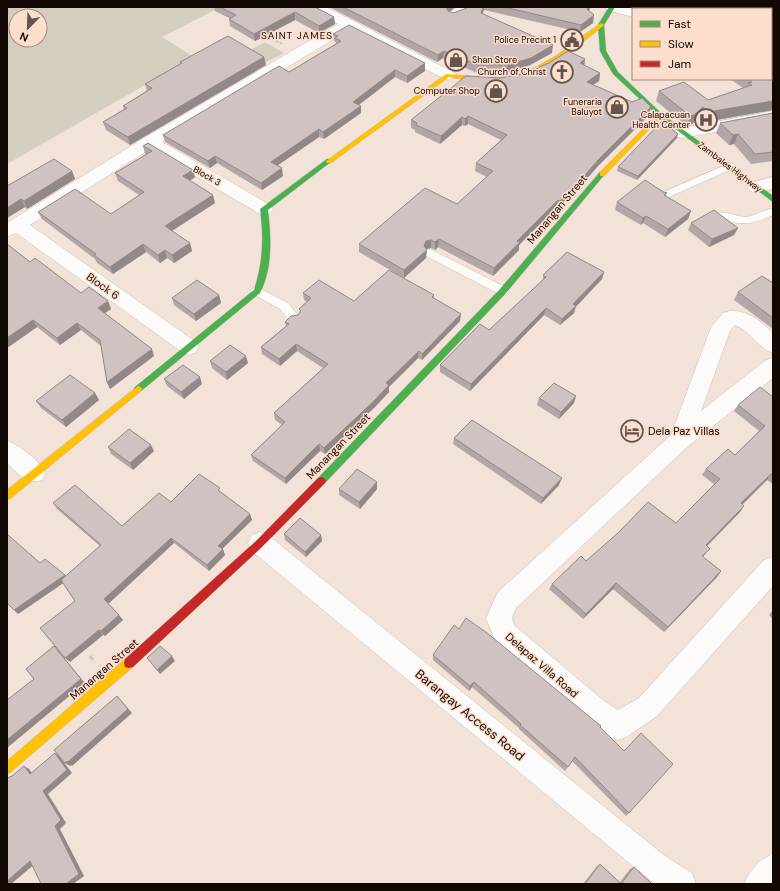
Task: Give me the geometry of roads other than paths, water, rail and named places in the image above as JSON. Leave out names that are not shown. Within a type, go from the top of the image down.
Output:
[{"type":"street","points":[[315,7],[448,75],[478,79],[507,79],[536,70],[557,58],[601,24],[612,7],[632,13]]},
{"type":"street","points":[[12,228],[150,142],[348,24]]},
{"type":"street","name":"Zambales Highway","points":[[601,24],[603,50],[615,73],[660,115],[730,166],[773,200]]},
{"type":"street","points":[[7,496],[257,291],[264,275],[268,244],[264,209],[448,75]]},
{"type":"street","name":"Manangan Street","points":[[7,768],[111,680],[260,543],[395,406],[503,291],[604,172],[660,115]]},
{"type":"street","points":[[684,133],[773,116]]},
{"type":"street","name":"Block 3","points":[[150,142],[264,209]]},
{"type":"street","points":[[756,187],[773,183]]},
{"type":"street","name":"Block 6","points":[[12,228],[189,347]]},
{"type":"street","points":[[679,441],[721,327],[730,318],[736,317],[743,319],[773,346]]},
{"type":"street","name":"Delapaz Villa Road","points":[[773,366],[679,441],[507,600],[499,618],[504,633],[595,710],[618,726],[648,707],[773,568]]},
{"type":"street","points":[[7,450],[34,473]]},
{"type":"street","name":"Barangay Access Road","points":[[260,543],[656,866],[681,884]]},
{"type":"street","points":[[759,884],[773,869]]},
{"type":"lane","points":[[663,196],[730,166]]},
{"type":"lane","points":[[722,216],[738,221],[749,221],[773,211]]},
{"type":"lane","points":[[430,253],[503,291]]},
{"type":"lane","points":[[257,291],[284,306],[294,318]]},
{"type":"place","name":"Police Precint 1","points":[[572,40]]},
{"type":"place","name":"Shan Store","points":[[456,60]]},
{"type":"place","name":"Church of Christ","points":[[562,72]]},
{"type":"place","name":"Computer Shop","points":[[496,91]]},
{"type":"place","name":"Funeraria Baluyot","points":[[617,107]]},
{"type":"place","name":"Calapacuan Health Center","points":[[706,120]]},
{"type":"place","name":"Dela Paz Villas","points":[[632,431]]},
{"type":"district","name":"SAINT JAMES","points":[[297,35]]}]
